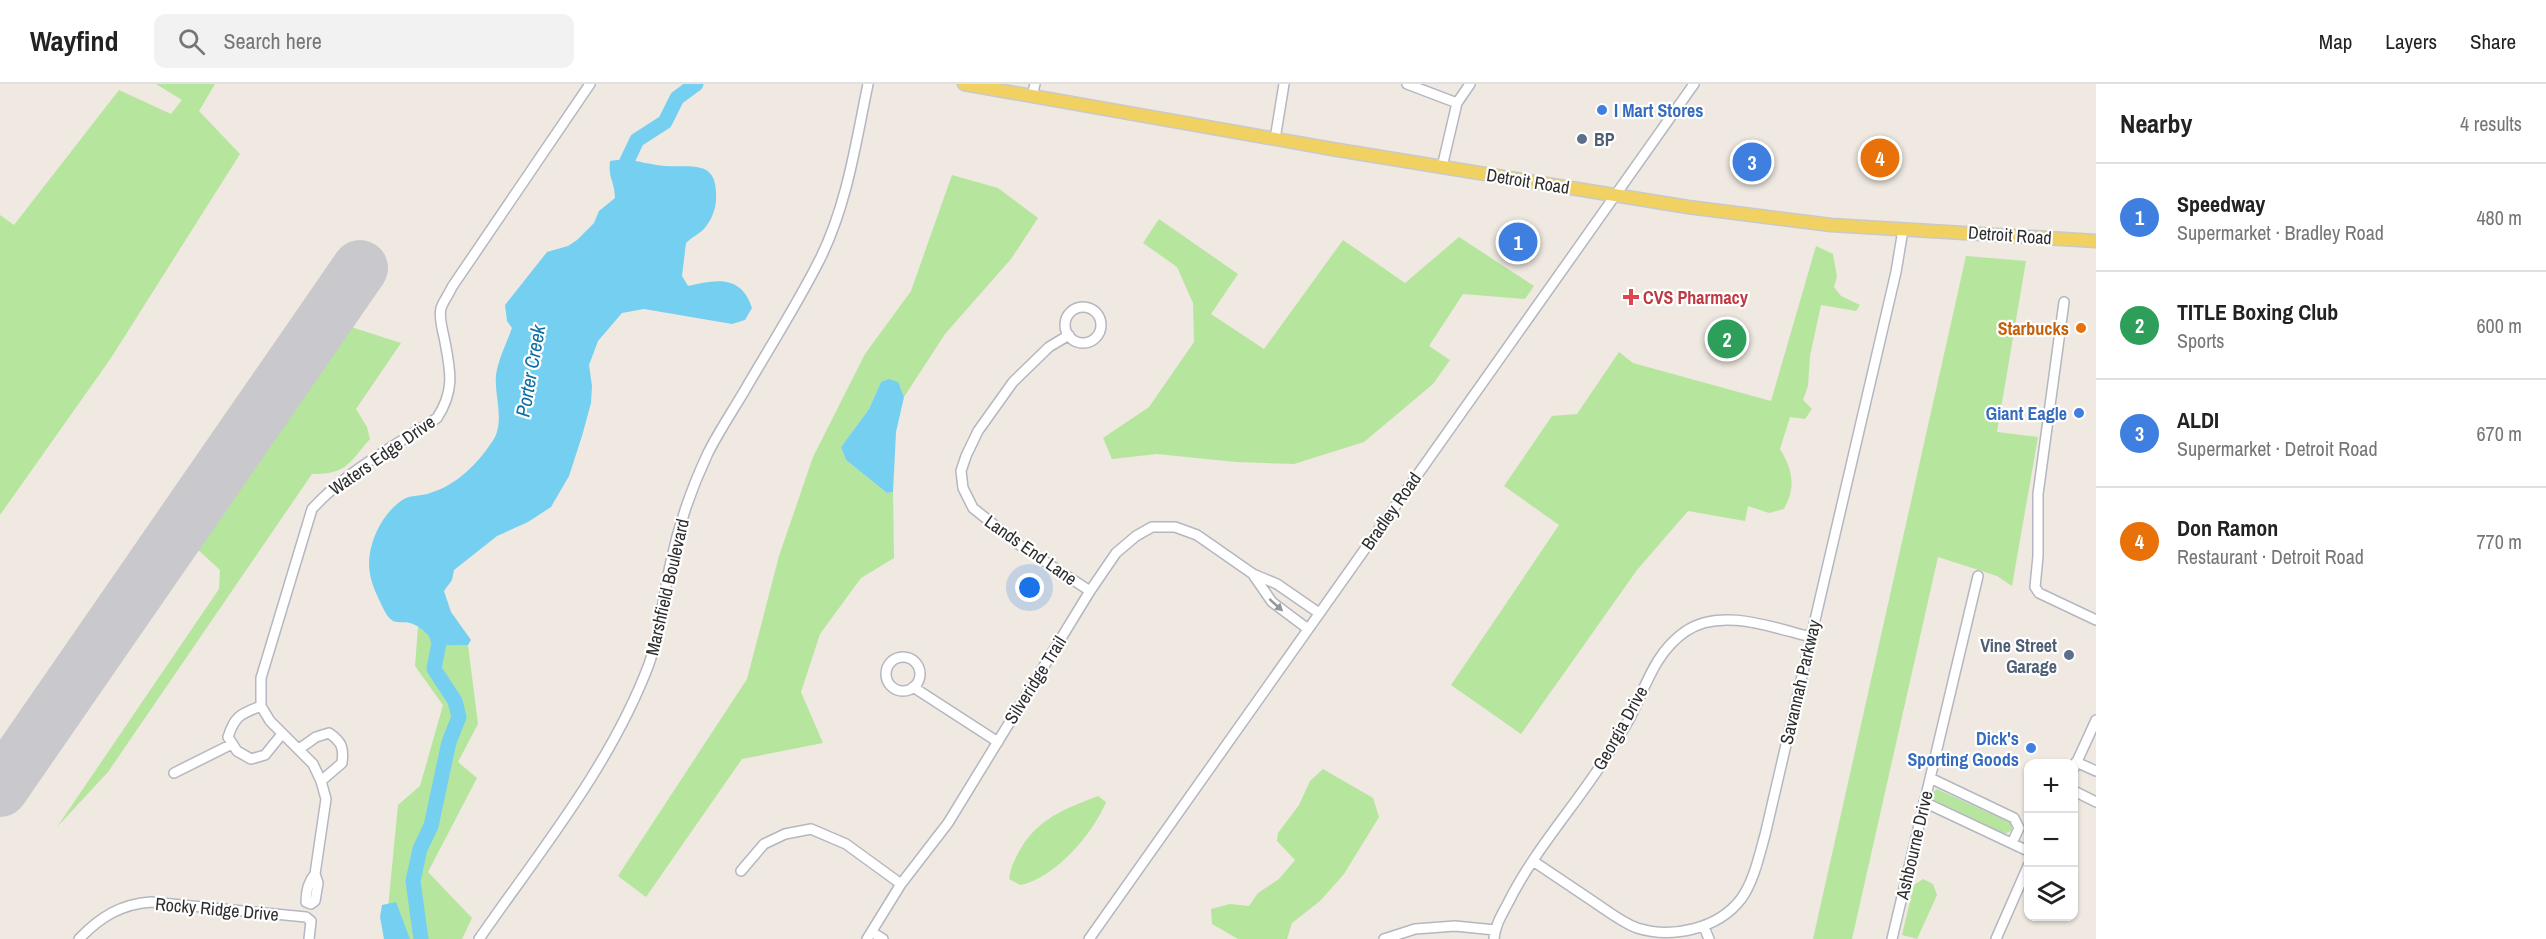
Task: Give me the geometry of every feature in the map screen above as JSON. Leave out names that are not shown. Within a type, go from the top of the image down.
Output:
[{"type":"main road","name":"Detroit Road","points":[[964,84],[1033,90],[1275,139],[1616,195],[1785,220],[1904,230],[2096,241]]},
{"type":"street","name":"Waters Edge Drive","points":[[261,706],[261,678],[312,509],[326,494],[347,478],[437,418],[446,405],[451,372],[442,330],[441,309],[453,287],[590,84]]},
{"type":"street","name":"Marshfield Boulevard","points":[[479,939],[605,758],[633,703],[650,661],[662,618],[670,562],[682,517],[717,437],[782,329],[821,256],[841,202],[856,147],[868,84]]},
{"type":"street","points":[[1275,139],[1284,84]]},
{"type":"street","points":[[1407,84],[1457,103]]},
{"type":"street","points":[[1442,167],[1457,103],[1470,84]]},
{"type":"street","name":"Bradley Road","points":[[1089,939],[1694,84]]},
{"type":"street","name":"Savannah Parkway","points":[[1533,861],[1636,928],[1667,933],[1704,927],[1741,899],[1758,861],[1904,230]]},
{"type":"street","points":[[2064,302],[2038,494],[2038,556],[2035,587],[2039,593],[2096,620]]},
{"type":"street","name":"Lands End Lane","points":[[1069,335],[1049,347],[1012,382],[978,431],[961,471],[963,488],[973,508],[1017,543],[1090,591]]},
{"type":"street","name":"Silveridge Trail","points":[[870,935],[901,884],[948,823],[1090,591],[1116,553],[1136,536],[1152,527],[1175,527],[1197,535],[1253,574],[1277,584],[1319,613]]},
{"type":"street","name":"Silveridge Trail","points":[[1253,574],[1272,602],[1308,628]]},
{"type":"street","name":"Ashbourne Drive","points":[[1892,939],[1978,576]]},
{"type":"street","name":"Georgia Drive","points":[[1495,934],[1518,883],[1601,765],[1630,717],[1651,670],[1666,648],[1687,630],[1712,621],[1746,622],[1811,637]]},
{"type":"street","points":[[913,687],[998,742]]},
{"type":"street","points":[[282,734],[265,755],[251,759],[237,752],[228,736],[232,722],[242,714],[261,706],[270,722],[313,764],[326,799],[315,874]]},
{"type":"street","points":[[2078,759],[2096,720]]},
{"type":"street","points":[[299,749],[316,737],[329,733],[339,740],[344,749],[342,763],[321,781]]},
{"type":"street","points":[[174,773],[232,744]]},
{"type":"street","points":[[2078,766],[2096,771]]},
{"type":"street","points":[[1929,778],[2014,818],[2019,828],[2012,843]]},
{"type":"street","points":[[2078,793],[2096,802]]},
{"type":"street","points":[[1924,802],[2024,848]]},
{"type":"street","points":[[741,871],[764,844],[785,834],[811,829],[846,844],[901,884]]},
{"type":"street","points":[[1996,939],[2028,867]]},
{"type":"street","name":"Rocky Ridge Drive","points":[[79,939],[94,923],[114,911],[135,903],[151,902],[306,917],[310,921],[309,939]]},
{"type":"street","points":[[1384,939],[1415,929],[1455,926],[1495,934]]},
{"type":"street","points":[[1704,927],[1709,939]]},
{"type":"street","points":[[870,935],[884,939]]},
{"type":"green space","points":[[156,84],[215,84],[199,111],[240,154],[111,358],[0,515],[0,215],[14,225],[119,90],[171,114],[182,100]]},
{"type":"green space","points":[[952,175],[998,188],[1038,218],[1011,259],[945,334],[904,397],[897,382],[881,382],[869,409],[841,447],[846,460],[887,493],[893,492],[894,558],[861,578],[820,634],[801,692],[823,743],[742,759],[646,897],[618,876],[747,679],[779,556],[813,457],[865,354],[911,291]]},
{"type":"green space","points":[[1159,219],[1238,274],[1211,314],[1264,349],[1343,240],[1405,283],[1459,237],[1534,286],[1525,299],[1463,294],[1429,346],[1450,360],[1433,384],[1364,442],[1294,464],[1236,462],[1157,454],[1112,459],[1103,438],[1149,407],[1194,342],[1193,303],[1177,267],[1143,243]]},
{"type":"green space","points":[[1816,246],[1833,254],[1837,277],[1834,287],[1841,296],[1860,305],[1856,311],[1821,305],[1810,356],[1808,386],[1803,400],[1812,409],[1805,419],[1790,417],[1780,449],[1788,464],[1791,479],[1790,493],[1784,509],[1769,513],[1748,506],[1745,521],[1688,511],[1637,570],[1521,734],[1451,685],[1559,525],[1504,486],[1552,416],[1577,414],[1619,352],[1633,363],[1771,401]]},
{"type":"green space","points":[[1966,256],[2026,261],[1997,432],[2038,437],[2012,586],[1997,576],[1938,557],[1852,939],[1813,939]]},
{"type":"green space","points":[[348,326],[401,343],[356,409],[367,427],[370,439],[340,470],[312,474],[108,772],[57,827],[219,589],[220,570],[196,548]]},
{"type":"green space","points":[[418,626],[440,642],[468,645],[478,724],[458,762],[477,778],[428,872],[472,918],[462,939],[385,939],[398,805],[420,786],[443,705],[415,666]]},
{"type":"green space","points":[[1323,769],[1373,798],[1379,817],[1344,874],[1320,901],[1292,923],[1287,939],[1238,939],[1212,924],[1211,909],[1230,904],[1249,906],[1258,893],[1279,879],[1295,860],[1277,841],[1278,833],[1299,805],[1310,781]]},
{"type":"green space","points":[[1937,789],[2011,823],[2012,830],[2005,834],[1934,800],[1932,793]]},
{"type":"green space","points":[[1098,796],[1106,802],[1100,815],[1082,841],[1059,865],[1033,881],[1020,885],[1009,879],[1019,852],[1036,829],[1055,815]]},
{"type":"green space","points":[[1923,879],[1933,884],[1937,895],[1917,939],[1902,935],[1914,885]]},
{"type":"water","points":[[624,159],[660,165],[702,168],[713,177],[716,186],[715,207],[704,229],[686,243],[682,276],[688,286],[718,281],[735,285],[748,297],[752,308],[745,320],[732,324],[644,309],[622,313],[598,341],[589,365],[592,386],[591,403],[569,476],[551,507],[528,522],[497,536],[454,570],[452,580],[444,591],[451,612],[471,640],[468,645],[441,643],[418,626],[394,621],[387,615],[375,591],[370,574],[370,553],[376,532],[396,505],[404,499],[427,494],[449,485],[473,466],[492,442],[499,418],[496,375],[512,328],[507,321],[505,305],[547,252],[568,246],[577,240],[594,223],[599,211],[615,198],[610,161]]},
{"type":"water","points":[[889,379],[898,382],[904,397],[896,432],[893,492],[887,493],[846,460],[841,447],[869,409],[881,382]]},
{"type":"water","points":[[396,902],[410,939],[384,939],[380,917],[382,905]]},
{"type":"waterway","name":"Porter Creek","points":[[633,178],[627,161],[637,140],[665,122],[677,98],[696,84]]},
{"type":"waterway","name":"Porter Creek","points":[[421,939],[413,881],[420,849],[431,826],[449,742],[459,717],[455,701],[434,669],[439,643],[433,625]]},
{"type":"runway","points":[[0,789],[360,268]]},
{"type":"place","name":"I Mart Stores","points":[[1602,110]]},
{"type":"place","name":"BP","points":[[1582,139]]},
{"type":"place","name":"Don Ramon","points":[[1880,158]]},
{"type":"place","name":"ALDI","points":[[1752,162]]},
{"type":"place","name":"Speedway","points":[[1518,242]]},
{"type":"place","name":"CVS Pharmacy","points":[[1631,297]]},
{"type":"place","name":"Starbucks","points":[[2081,328]]},
{"type":"place","name":"TITLE Boxing Club","points":[[1727,339]]},
{"type":"place","name":"Giant Eagle","points":[[2079,413]]},
{"type":"place","name":"Vine Street Garage","points":[[2069,655]]},
{"type":"place","name":"Dick's Sporting Goods","points":[[2031,748]]}]
